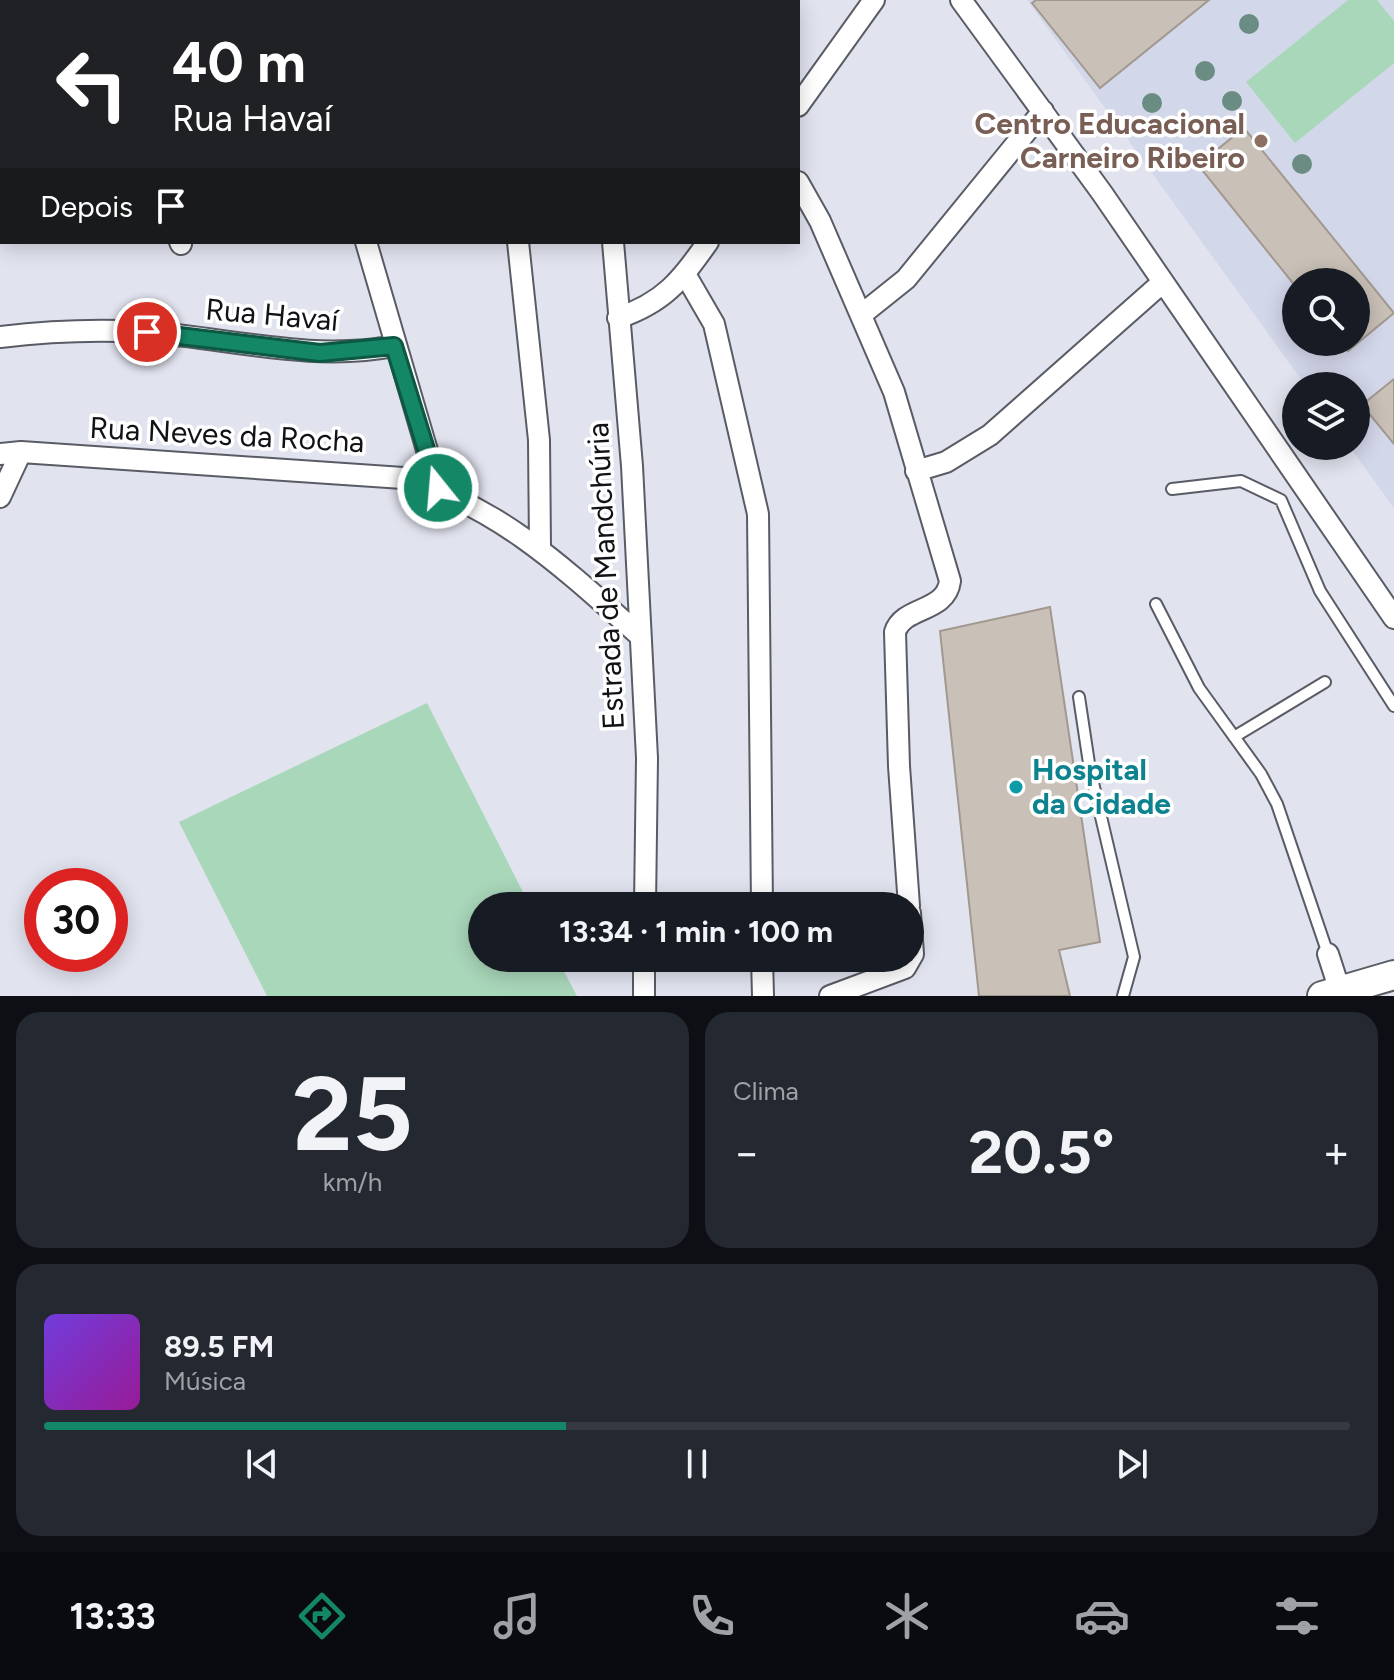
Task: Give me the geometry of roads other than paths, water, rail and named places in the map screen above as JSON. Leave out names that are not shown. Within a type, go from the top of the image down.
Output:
[{"type":"main road","points":[[1331,993],[1394,975]]},
{"type":"street","points":[[800,103],[874,0]]},
{"type":"street","points":[[961,0],[1163,282],[1394,618]]},
{"type":"street","points":[[861,315],[906,279],[1043,111]]},
{"type":"street","points":[[800,186],[820,221],[894,392],[950,581],[943,598],[902,621],[895,632],[899,766],[908,892]]},
{"type":"street","points":[[367,244],[438,488]]},
{"type":"street","points":[[518,244],[539,440],[540,547]]},
{"type":"street","name":"Estrada de Mandchúria","points":[[613,244],[632,466],[647,758],[645,892]]},
{"type":"street","points":[[618,318],[644,309],[665,296],[707,244]]},
{"type":"street","points":[[685,274],[714,324],[758,514],[762,892]]},
{"type":"street","points":[[916,471],[946,462],[990,435],[1163,282]]},
{"type":"street","name":"Rua Havaí","points":[[0,337],[61,330],[147,332],[320,353],[394,346]]},
{"type":"street","points":[[0,497],[10,453]]},
{"type":"street","name":"Rua Neves da Rocha","points":[[10,453],[375,473],[438,488],[540,547],[639,635]]},
{"type":"street","points":[[1328,954],[1331,993]]},
{"type":"street","points":[[644,972],[644,996]]},
{"type":"street","points":[[762,972],[763,996]]},
{"type":"street","points":[[830,996],[894,972]]},
{"type":"lane","points":[[1172,489],[1241,481],[1281,500],[1320,591],[1394,706]]},
{"type":"lane","points":[[1156,604],[1199,688],[1277,804],[1328,954]]},
{"type":"lane","points":[[1234,737],[1325,682]]},
{"type":"lane","points":[[1079,697],[1090,770],[1134,957],[1123,996]]},
{"type":"place","name":"Centro Educacional Carneiro Ribeiro","points":[[1261,141]]},
{"type":"place","name":"Hospital da Cidade","points":[[1016,787]]}]
